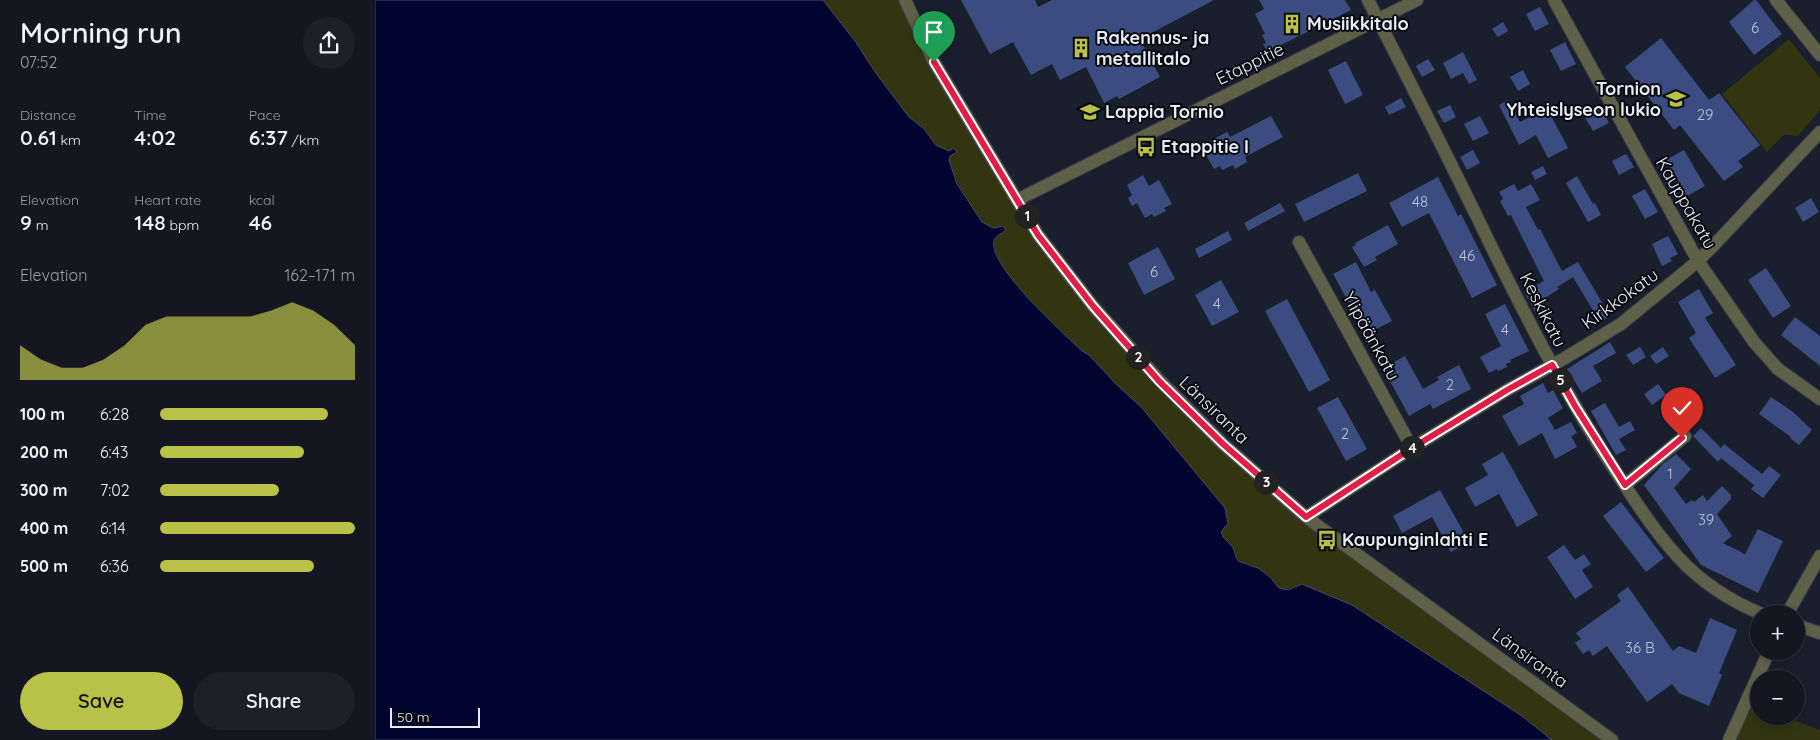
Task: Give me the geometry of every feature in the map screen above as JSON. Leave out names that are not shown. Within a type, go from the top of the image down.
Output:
[{"type":"street","name":"Länsiranta","points":[[905,0],[934,62],[1038,235],[1093,306],[1159,381],[1223,444],[1306,517],[1612,740]]},
{"type":"street","name":"Keskikatu","points":[[1369,0],[1532,328],[1575,406],[1625,485],[1678,557],[1704,582],[1741,606],[1750,609]]},
{"type":"street","name":"Etappitie","points":[[1017,200],[1417,0]]},
{"type":"street","name":"Kauppakatu","points":[[1554,0],[1698,261],[1754,342],[1779,369],[1820,399]]},
{"type":"street","points":[[1776,0],[1820,55]]},
{"type":"street","name":"Kirkkokatu","points":[[1306,517],[1412,448],[1621,324],[1698,261],[1820,132]]},
{"type":"street","name":"Ylipäänkatu","points":[[1299,242],[1412,448]]},
{"type":"street","points":[[1625,485],[1685,436]]},
{"type":"street","points":[[1792,605],[1820,556]]},
{"type":"street","points":[[1805,628],[1820,633]]},
{"type":"street","points":[[1729,740],[1765,660]]},
{"type":"green space","points":[[823,0],[900,0],[1034,236],[1218,446],[1606,740],[1552,740],[1522,716],[1302,584],[1283,590],[1278,588],[1275,583],[1251,564],[1238,561],[1233,548],[1223,539],[1221,533],[1224,527],[1224,508],[1142,408],[1089,355],[1059,330],[1014,282],[1002,266],[995,251],[995,240],[1006,230],[986,225],[970,205],[959,185],[949,160],[954,148],[949,151],[936,145],[924,129],[909,117],[875,72],[855,41]]},
{"type":"green space","points":[[1789,39],[1820,78],[1820,110],[1798,136],[1784,135],[1767,152],[1722,94]]},
{"type":"green space","points":[[1750,709],[1750,725],[1805,724],[1820,730],[1820,740],[1736,740]]},
{"type":"water","points":[[375,0],[823,0],[855,41],[875,72],[909,117],[924,129],[936,145],[949,151],[954,148],[957,152],[950,156],[949,160],[957,184],[982,222],[993,228],[1003,226],[1006,230],[994,240],[995,251],[1002,265],[1014,281],[1044,315],[1082,351],[1089,355],[1142,408],[1225,508],[1228,524],[1224,528],[1222,535],[1232,546],[1238,561],[1258,568],[1270,577],[1279,588],[1288,590],[1302,584],[1352,605],[1522,716],[1552,740],[375,740]]},
{"type":"building","name":"Rakennus- ja metallitalo","points":[[961,0],[1035,0],[1038,7],[1052,0],[1214,0],[1140,39],[1160,77],[1119,99],[1117,96],[1104,103],[1086,67],[1060,80],[1052,64],[1031,75],[1013,42],[990,54]]},
{"type":"building","name":"Musiikkitalo","points":[[1259,0],[1345,0],[1351,10],[1267,52],[1263,44],[1266,43],[1262,35],[1265,34],[1255,14],[1264,9]]},
{"type":"building","points":[[1756,0],[1782,34],[1754,55],[1729,22]]},
{"type":"building","points":[[1540,7],[1549,24],[1535,31],[1526,14]]},
{"type":"building","points":[[1503,22],[1508,31],[1498,37],[1492,29]]},
{"type":"building","points":[[1661,38],[1709,100],[1719,93],[1760,145],[1738,161],[1743,167],[1724,181],[1680,125],[1674,130],[1625,67]]},
{"type":"building","points":[[1565,42],[1576,64],[1561,71],[1550,50]]},
{"type":"building","points":[[1463,52],[1477,80],[1469,84],[1463,73],[1451,79],[1443,63]]},
{"type":"building","points":[[1428,59],[1435,70],[1422,77],[1416,66]]},
{"type":"building","points":[[1346,61],[1363,95],[1345,104],[1328,70]]},
{"type":"building","points":[[1523,70],[1530,84],[1518,91],[1510,77]]},
{"type":"building","points":[[1401,98],[1406,107],[1389,115],[1385,107]]},
{"type":"building","points":[[1508,100],[1520,122],[1547,108],[1568,148],[1548,158],[1536,135],[1519,145],[1499,105]]},
{"type":"building","points":[[1450,105],[1456,117],[1444,123],[1437,111]]},
{"type":"building","points":[[1601,107],[1609,123],[1593,131],[1584,116]]},
{"type":"building","points":[[1271,116],[1283,137],[1245,157],[1247,162],[1235,169],[1233,165],[1222,170],[1220,166],[1214,169],[1204,151],[1212,146],[1210,141],[1227,132],[1230,137]]},
{"type":"building","points":[[1480,116],[1489,133],[1473,141],[1464,124]]},
{"type":"building","points":[[1473,150],[1480,163],[1467,170],[1460,157]]},
{"type":"building","points":[[1684,150],[1705,186],[1687,196],[1666,160]]},
{"type":"building","points":[[1626,154],[1634,167],[1619,175],[1612,161]]},
{"type":"building","points":[[1543,166],[1547,174],[1535,180],[1531,172]]},
{"type":"building","points":[[1358,173],[1367,191],[1304,222],[1295,204]]},
{"type":"building","points":[[1143,175],[1149,186],[1159,180],[1172,204],[1164,208],[1166,211],[1154,217],[1152,214],[1145,218],[1137,203],[1132,206],[1128,198],[1132,195],[1127,185]]},
{"type":"building","points":[[1577,176],[1601,215],[1588,222],[1566,183]]},
{"type":"building","points":[[1438,177],[1458,216],[1461,214],[1497,285],[1472,298],[1429,213],[1402,227],[1389,203]]},
{"type":"building","points":[[1514,184],[1518,191],[1531,184],[1540,200],[1526,207],[1562,271],[1578,262],[1610,316],[1600,322],[1573,277],[1557,287],[1559,289],[1545,298],[1547,302],[1543,304],[1548,314],[1539,319],[1524,292],[1544,281],[1511,215],[1508,216],[1500,201],[1503,199],[1499,192]]},
{"type":"building","points":[[1645,189],[1658,212],[1645,219],[1632,196]]},
{"type":"building","points":[[1811,198],[1819,212],[1803,222],[1795,208]]},
{"type":"building","points":[[1280,203],[1285,211],[1248,231],[1244,223]]},
{"type":"building","points":[[1388,225],[1398,244],[1375,257],[1377,260],[1364,267],[1352,247],[1356,245],[1355,243]]},
{"type":"building","points":[[1228,231],[1232,240],[1199,258],[1195,249]]},
{"type":"building","points":[[1668,236],[1678,254],[1670,258],[1672,261],[1662,266],[1652,244]]},
{"type":"building","points":[[1158,247],[1175,279],[1144,295],[1128,263]]},
{"type":"building","points":[[1356,262],[1371,292],[1375,290],[1392,321],[1370,332],[1354,303],[1350,305],[1333,274]]},
{"type":"building","points":[[1766,268],[1791,306],[1773,318],[1748,280]]},
{"type":"building","points":[[1221,280],[1239,312],[1212,326],[1195,295]]},
{"type":"building","points":[[1699,289],[1713,313],[1705,318],[1736,365],[1715,378],[1689,338],[1696,333],[1678,302]]},
{"type":"building","points":[[1287,299],[1330,380],[1309,392],[1265,311]]},
{"type":"building","points":[[1505,304],[1529,351],[1510,360],[1511,362],[1506,364],[1507,367],[1489,373],[1480,357],[1501,346],[1485,314]]},
{"type":"building","points":[[1795,317],[1820,336],[1820,366],[1781,335]]},
{"type":"building","points":[[1610,342],[1616,353],[1593,366],[1602,381],[1582,393],[1567,369]]},
{"type":"building","points":[[1640,347],[1646,357],[1633,365],[1626,355]]},
{"type":"building","points":[[1663,347],[1669,356],[1656,364],[1650,356]]},
{"type":"building","points":[[1405,356],[1423,389],[1439,380],[1437,377],[1459,365],[1471,389],[1433,409],[1430,404],[1409,416],[1384,370],[1386,369],[1385,367]]},
{"type":"building","points":[[1543,383],[1548,393],[1553,390],[1563,408],[1548,418],[1555,430],[1571,422],[1577,433],[1571,436],[1577,447],[1555,459],[1542,433],[1519,446],[1502,416],[1524,404],[1520,396]]},
{"type":"building","points":[[1658,384],[1666,395],[1652,405],[1644,394]]},
{"type":"building","points":[[1338,397],[1367,449],[1346,461],[1317,408]]},
{"type":"building","points":[[1771,397],[1793,412],[1812,430],[1799,445],[1759,414]]},
{"type":"building","points":[[1605,403],[1619,427],[1630,421],[1635,430],[1619,439],[1626,450],[1616,455],[1591,411]]},
{"type":"building","points":[[1701,428],[1721,448],[1724,444],[1762,474],[1769,466],[1781,475],[1763,498],[1751,489],[1754,485],[1721,458],[1718,462],[1693,436]]},
{"type":"building","points":[[1503,452],[1538,515],[1517,527],[1499,494],[1475,507],[1465,488],[1488,475],[1482,464]]},
{"type":"building","points":[[1676,454],[1691,469],[1674,488],[1686,504],[1692,500],[1694,502],[1703,495],[1707,501],[1722,486],[1731,495],[1731,499],[1717,514],[1732,536],[1723,543],[1745,554],[1758,529],[1783,541],[1758,593],[1701,565],[1644,485],[1663,464]]},
{"type":"building","points":[[1440,490],[1469,542],[1451,552],[1432,517],[1402,533],[1393,516]]},
{"type":"building","points":[[1621,502],[1664,558],[1646,572],[1603,516]]},
{"type":"building","points":[[1564,545],[1575,560],[1584,554],[1591,564],[1582,570],[1593,587],[1575,599],[1547,557]]},
{"type":"building","points":[[1628,587],[1673,651],[1679,646],[1696,653],[1710,618],[1737,630],[1719,673],[1722,675],[1709,706],[1679,693],[1672,684],[1647,702],[1607,646],[1593,656],[1589,650],[1583,654],[1575,643],[1581,639],[1576,633],[1621,601],[1617,595]]},
{"type":"place","name":"Musiikkitalo","points":[[1292,24]]},
{"type":"place","name":"Rakennus- ja metallitalo","points":[[1081,48]]},
{"type":"place","name":"Tornion Yhteislyseon lukio","points":[[1676,99]]},
{"type":"place","name":"Lappia Tornio","points":[[1090,112]]},
{"type":"place","name":"Etappitie I","points":[[1146,147]]},
{"type":"place","name":"Kaupunginlahti E","points":[[1327,540]]},
{"type":"route","points":[[934,62],[1038,235],[1093,306],[1159,381],[1223,444],[1306,517],[1323,504],[1412,448],[1552,365],[1601,449],[1625,485],[1682,438]]}]
